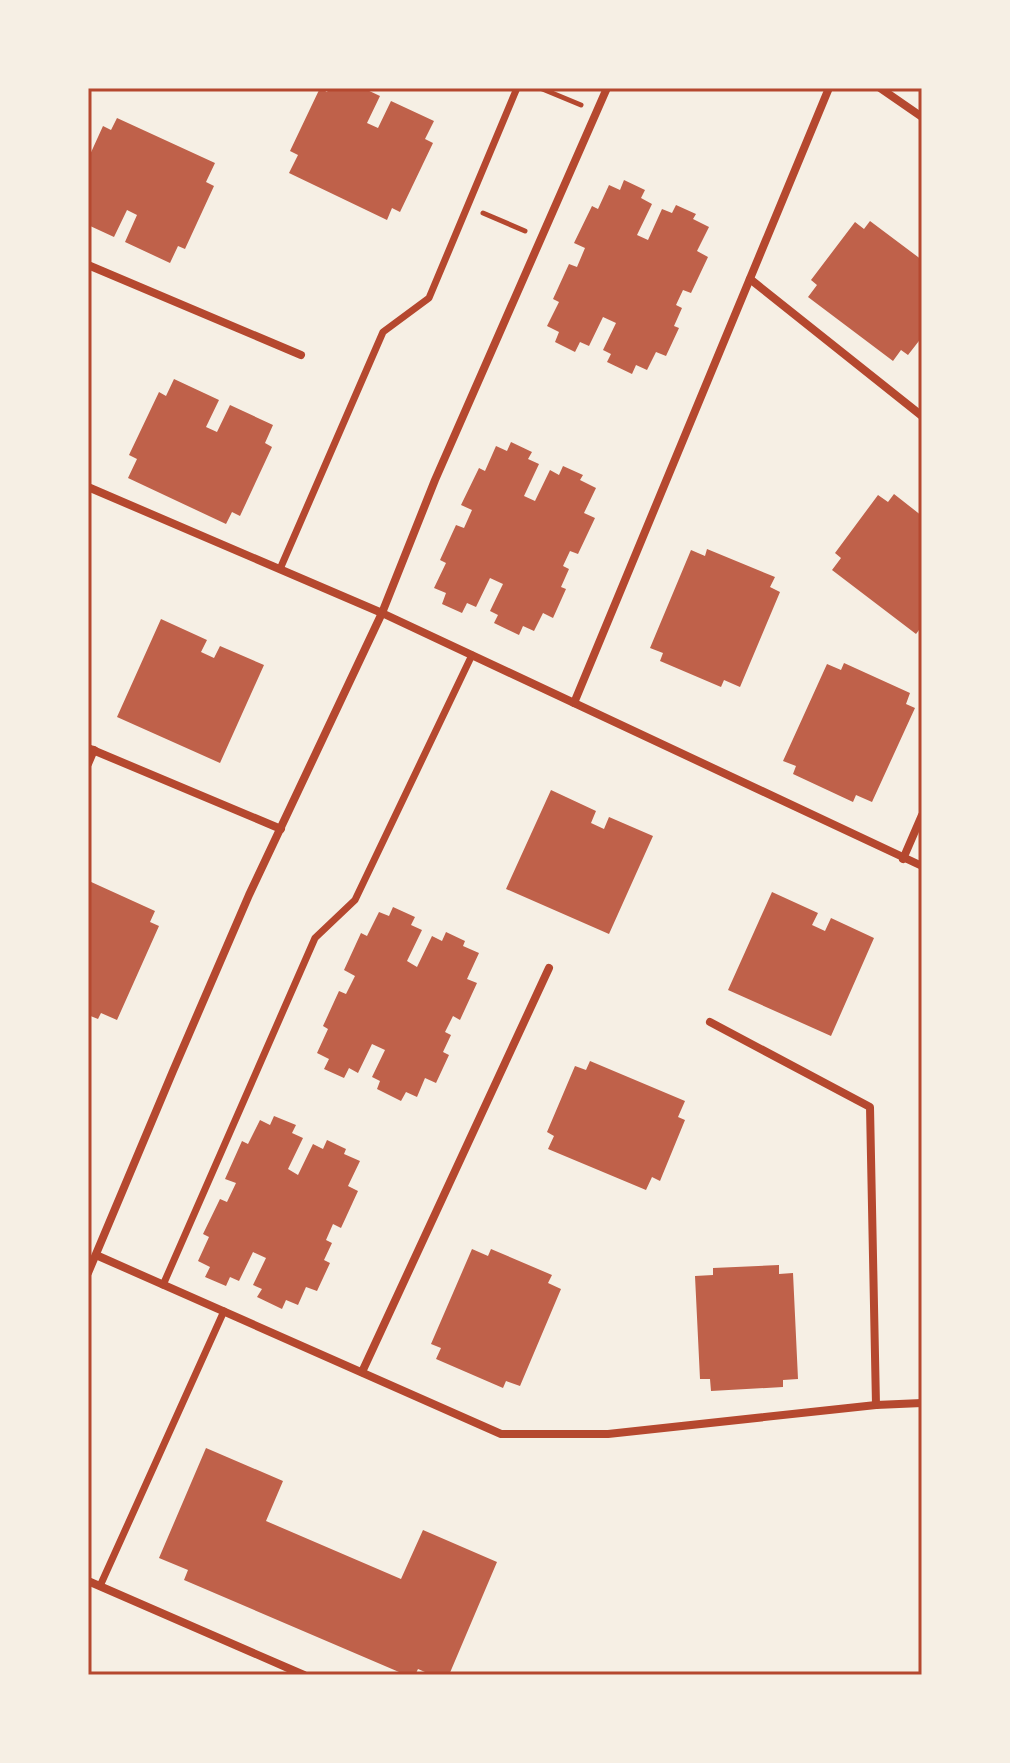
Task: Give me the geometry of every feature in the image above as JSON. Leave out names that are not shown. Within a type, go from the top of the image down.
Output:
[{"type":"street","points":[[280,569],[383,332],[429,298],[517,88]]},
{"type":"street","points":[[88,1273],[249,895],[382,613],[435,480],[607,88]]},
{"type":"street","points":[[574,703],[829,88]]},
{"type":"street","points":[[880,88],[922,117]]},
{"type":"street","points":[[88,265],[301,355]]},
{"type":"street","points":[[750,279],[922,416]]},
{"type":"street","points":[[88,487],[382,613],[922,866]]},
{"type":"street","points":[[163,1285],[315,938],[355,900],[472,655]]},
{"type":"street","points":[[88,764],[91,749],[281,829]]},
{"type":"street","points":[[903,859],[922,815]]},
{"type":"street","points":[[362,1372],[549,968]]},
{"type":"street","points":[[710,1022],[870,1107],[876,1405]]},
{"type":"street","points":[[96,1255],[501,1434],[608,1434],[876,1405],[922,1403]]},
{"type":"street","points":[[100,1586],[224,1311]]},
{"type":"street","points":[[88,1581],[304,1675]]},
{"type":"path","points":[[540,88],[596,112]]},
{"type":"path","points":[[467,205],[541,238]]},
{"type":"building","points":[[320,88],[327,92],[329,88],[363,88],[380,96],[367,123],[378,128],[391,101],[434,121],[425,139],[433,143],[400,212],[392,208],[387,220],[289,173],[298,155],[290,151]]},
{"type":"building","points":[[117,118],[215,163],[206,182],[214,186],[185,249],[178,246],[170,263],[125,242],[137,215],[127,210],[114,237],[88,225],[88,159],[103,126],[111,130]]},
{"type":"building","points":[[624,180],[645,190],[641,198],[652,204],[637,235],[648,240],[662,209],[672,213],[676,205],[696,214],[693,219],[709,227],[697,251],[708,257],[691,293],[683,290],[676,305],[682,308],[674,326],[679,328],[666,356],[656,352],[647,370],[636,365],[632,374],[607,362],[611,354],[603,350],[616,323],[603,317],[589,346],[580,342],[575,352],[555,342],[559,332],[547,326],[559,302],[553,299],[569,264],[577,267],[585,248],[574,243],[592,206],[598,209],[609,185],[620,190]]},
{"type":"building","points":[[870,221],[922,260],[922,337],[908,355],[901,350],[893,361],[808,297],[817,285],[811,280],[855,222],[864,229]]},
{"type":"building","points":[[174,379],[219,400],[206,427],[217,432],[230,405],[273,425],[265,443],[272,447],[240,516],[232,512],[226,524],[128,478],[137,459],[129,455],[159,392],[166,396]]},
{"type":"building","points":[[511,442],[532,452],[528,459],[539,464],[524,496],[535,501],[550,470],[559,475],[563,466],[583,475],[580,480],[596,488],[584,513],[595,518],[578,554],[570,551],[563,566],[569,569],[561,587],[566,589],[553,618],[543,613],[534,631],[523,626],[519,635],[494,623],[498,615],[490,611],[503,584],[490,578],[476,607],[467,603],[462,613],[442,604],[446,593],[434,588],[446,563],[440,560],[456,525],[464,528],[472,510],[461,505],[479,468],[485,471],[496,446],[507,451]]},
{"type":"building","points":[[894,494],[922,516],[922,626],[916,634],[832,570],[841,558],[835,553],[878,495],[888,502]]},
{"type":"building","points":[[707,549],[775,577],[770,587],[780,592],[740,687],[724,680],[721,687],[660,661],[663,653],[650,648],[691,550],[705,556]]},
{"type":"building","points":[[161,619],[207,640],[201,652],[214,658],[220,646],[264,665],[220,763],[117,717]]},
{"type":"building","points":[[844,663],[910,693],[906,704],[915,708],[872,802],[856,795],[853,802],[793,774],[796,766],[783,761],[827,664],[841,670]]},
{"type":"building","points":[[551,790],[596,811],[591,823],[604,829],[609,817],[653,836],[609,934],[506,889]]},
{"type":"building","points":[[89,881],[155,911],[150,922],[159,926],[117,1020],[101,1013],[98,1019],[88,1015]]},
{"type":"building","points":[[772,892],[818,913],[812,925],[825,931],[831,918],[874,938],[831,1036],[728,990]]},
{"type":"building","points":[[393,907],[415,917],[411,925],[422,930],[407,961],[417,967],[432,936],[442,941],[446,932],[465,941],[463,946],[479,953],[467,979],[477,983],[460,1020],[453,1016],[445,1032],[451,1035],[443,1052],[449,1055],[436,1083],[425,1078],[417,1097],[406,1092],[401,1101],[377,1089],[380,1081],[372,1077],[385,1050],[372,1044],[358,1073],[349,1068],[344,1078],[324,1069],[329,1059],[317,1053],[328,1029],[323,1026],[339,991],[346,994],[355,976],[344,970],[361,933],[367,936],[379,912],[389,916]]},
{"type":"building","points":[[590,1061],[685,1101],[678,1117],[685,1120],[660,1181],[652,1177],[646,1190],[548,1149],[554,1136],[547,1132],[575,1066],[586,1070]]},
{"type":"building","points":[[274,1116],[296,1125],[292,1133],[303,1138],[288,1169],[298,1175],[313,1144],[323,1149],[327,1140],[346,1149],[344,1154],[360,1161],[348,1186],[358,1191],[341,1228],[333,1224],[326,1240],[332,1243],[324,1260],[330,1263],[317,1291],[306,1287],[298,1305],[286,1300],[282,1309],[257,1297],[262,1289],[253,1285],[266,1258],[253,1252],[239,1281],[230,1277],[226,1286],[205,1277],[210,1267],[198,1261],[209,1237],[203,1234],[220,1199],[227,1202],[236,1183],[225,1179],[242,1141],[248,1144],[260,1120],[270,1125]]},
{"type":"building","points":[[472,1249],[488,1256],[491,1249],[552,1275],[548,1283],[561,1289],[520,1386],[506,1381],[503,1388],[436,1359],[441,1348],[431,1344]]},
{"type":"building","points":[[779,1265],[779,1274],[793,1273],[798,1379],[783,1380],[783,1387],[711,1391],[710,1379],[700,1379],[695,1276],[713,1275],[713,1268]]},
{"type":"building","points":[[206,1448],[283,1481],[266,1521],[401,1579],[423,1530],[497,1562],[449,1675],[432,1675],[418,1669],[415,1675],[406,1675],[184,1580],[188,1570],[159,1558]]}]
